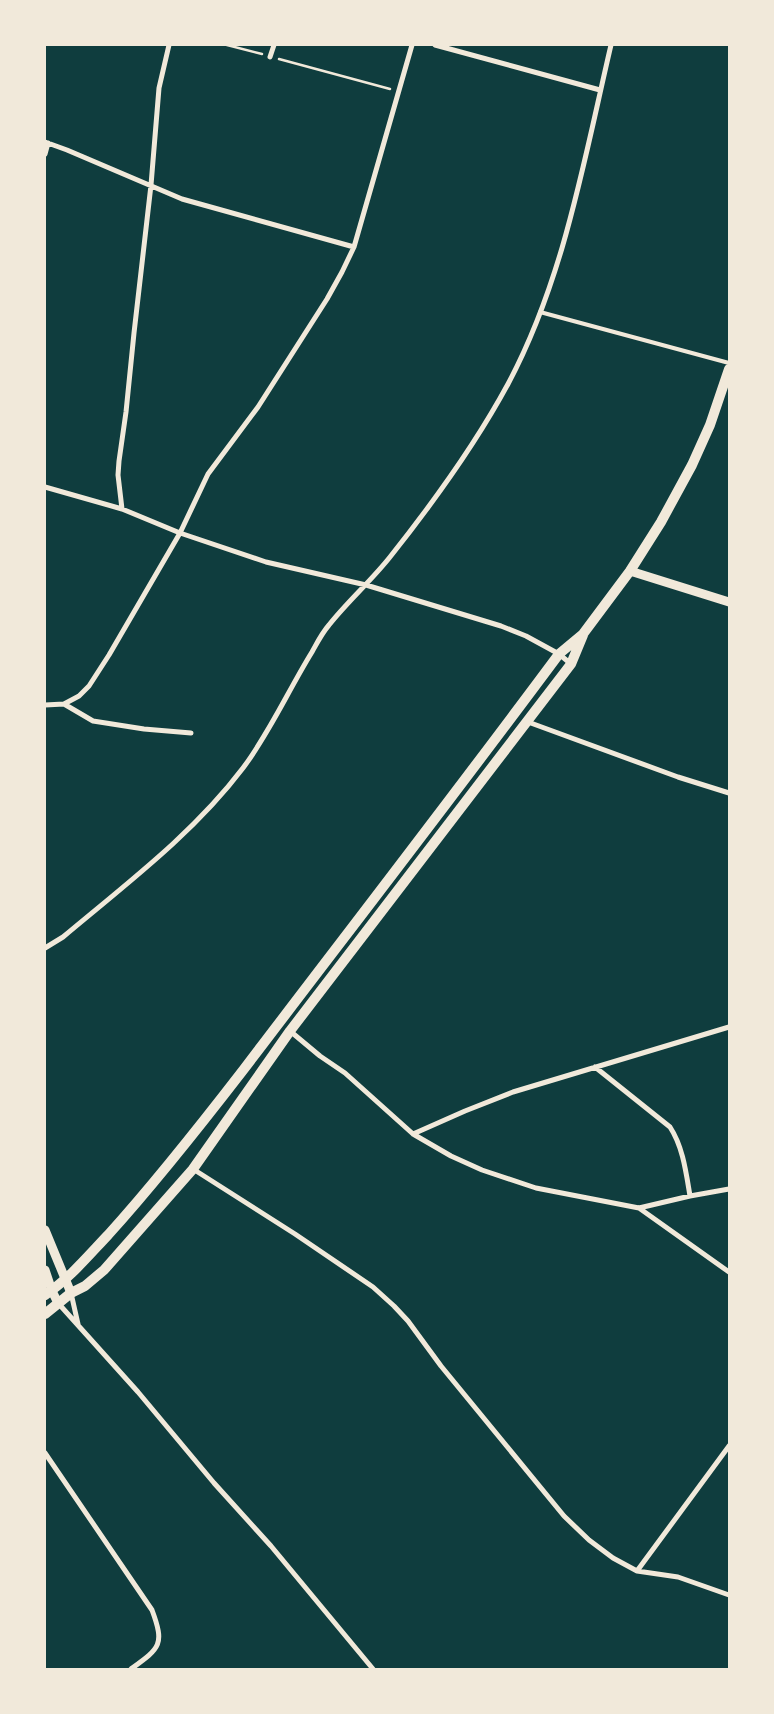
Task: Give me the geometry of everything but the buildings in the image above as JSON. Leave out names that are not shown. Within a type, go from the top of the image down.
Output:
[{"type":"main road","points":[[48,1293],[65,1279],[134,1206],[182,1149],[389,880],[559,654],[583,634],[630,571],[661,522],[692,465],[710,425],[729,370]]},
{"type":"main road","points":[[45,1314],[104,1270],[193,1169],[290,1031],[571,664],[583,634]]},
{"type":"street","points":[[122,509],[118,468],[151,185],[159,88],[169,45]]},
{"type":"street","points":[[270,56],[274,45]]},
{"type":"street","points":[[45,704],[64,704],[79,696],[89,686],[180,533],[208,474],[258,407],[327,299],[354,247],[412,45]]},
{"type":"street","points":[[435,45],[600,90]]},
{"type":"street","points":[[45,948],[63,937],[176,842],[215,802],[264,740],[300,672],[328,626],[366,585],[412,528],[468,449],[508,383],[553,280],[568,227],[611,45]]},
{"type":"street","points":[[45,154],[46,142],[182,199],[354,247]]},
{"type":"street","points":[[45,487],[122,509],[180,533],[266,562],[366,585],[501,626],[526,636],[559,654],[571,664]]},
{"type":"street","points":[[630,571],[729,602]]},
{"type":"street","points":[[64,704],[93,721],[144,729],[191,733]]},
{"type":"street","points":[[528,722],[678,778],[729,794]]},
{"type":"street","points":[[413,1134],[513,1092],[729,1027]]},
{"type":"street","points":[[290,1031],[320,1056],[345,1072],[413,1134],[451,1156],[482,1170],[536,1188],[639,1208],[729,1189]]},
{"type":"street","points":[[595,1067],[670,1127],[675,1134],[685,1163],[690,1196]]},
{"type":"street","points":[[193,1169],[296,1234],[373,1287],[387,1300],[408,1321],[441,1366],[564,1516],[589,1540],[613,1558],[637,1571],[678,1577],[729,1595]]},
{"type":"street","points":[[639,1208],[729,1272]]},
{"type":"street","points":[[45,1230],[71,1294],[78,1324]]},
{"type":"street","points":[[45,1270],[48,1293],[78,1324],[271,1546],[373,1669]]},
{"type":"street","points":[[637,1571],[729,1446]]},
{"type":"street","points":[[45,1453],[152,1610],[160,1630],[156,1649],[131,1669]]},
{"type":"lane","points":[[540,312],[729,363]]},
{"type":"path","points":[[227,45],[400,92]]}]
